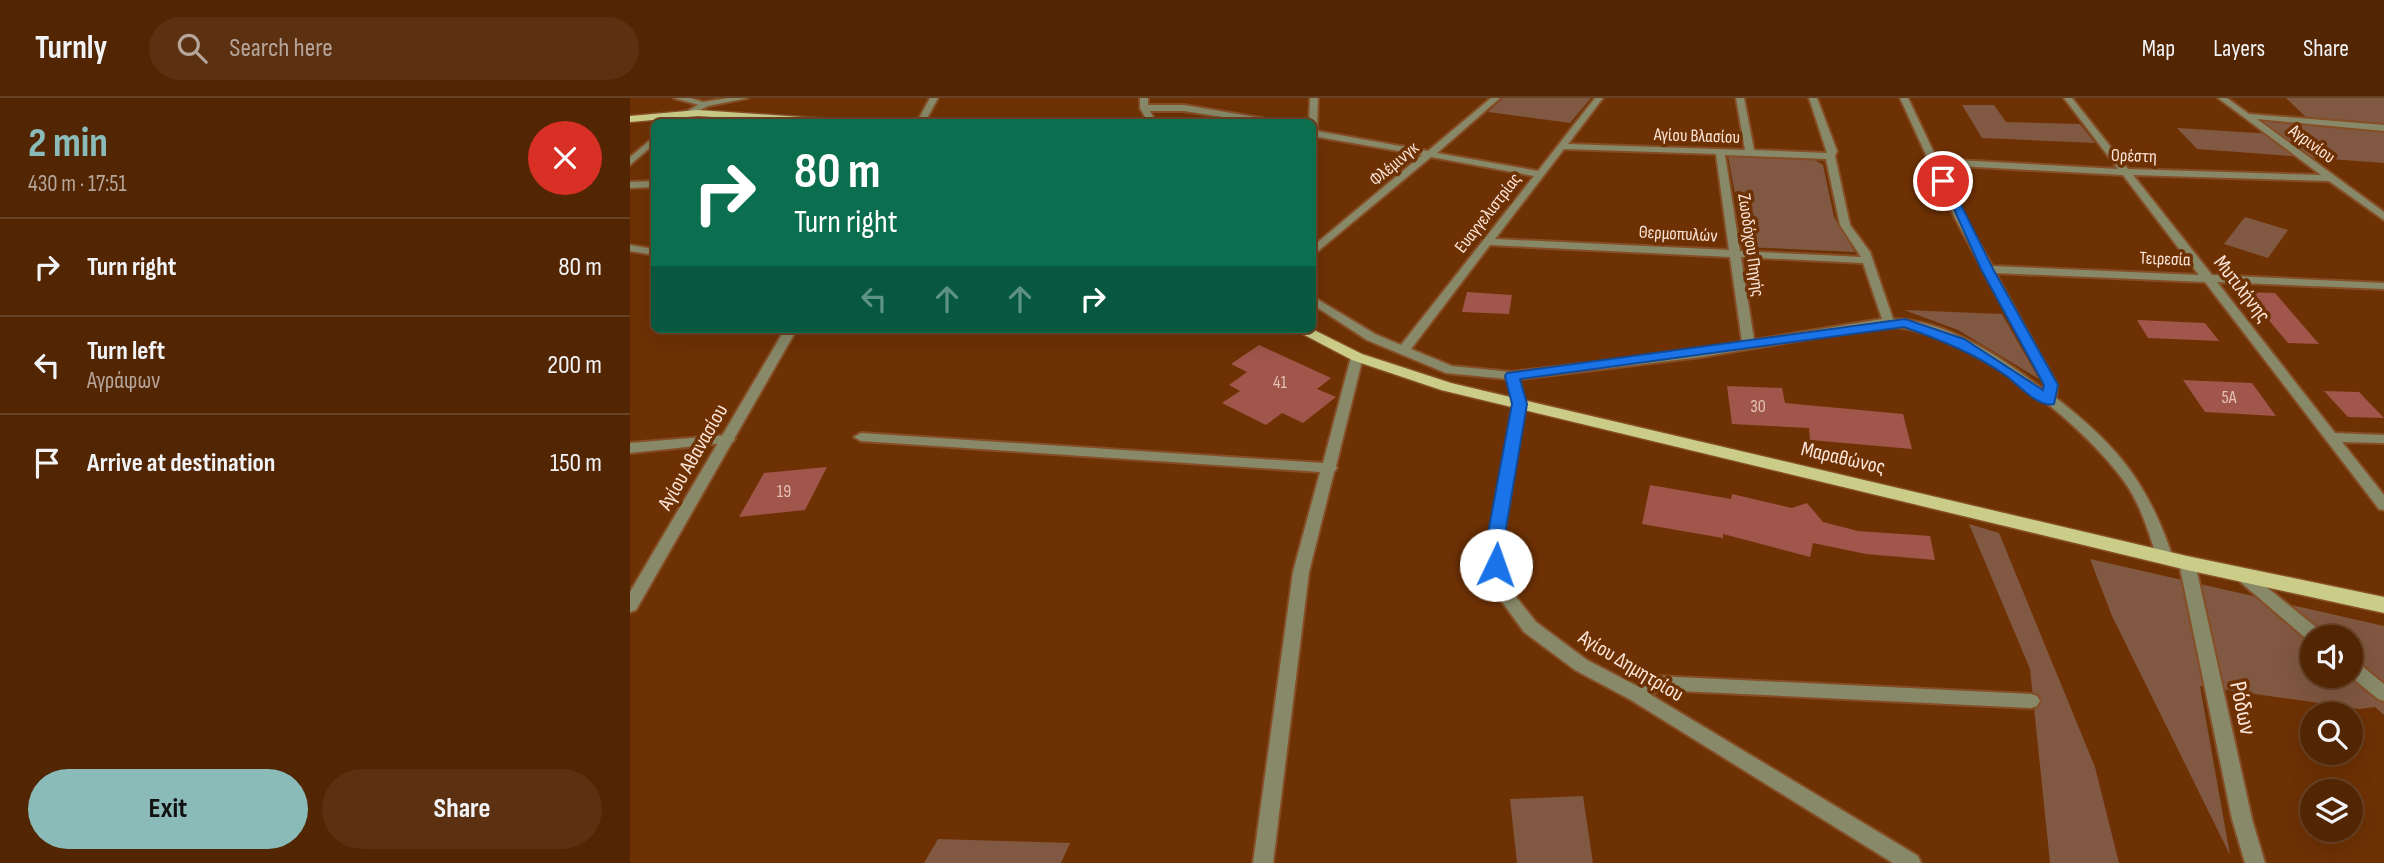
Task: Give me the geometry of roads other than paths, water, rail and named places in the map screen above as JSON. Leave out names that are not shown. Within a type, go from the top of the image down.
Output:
[{"type":"main road","points":[[630,119],[681,116],[709,109],[802,119]]},
{"type":"main road","name":"Μαραθώνος","points":[[1308,333],[1357,357],[1447,387],[2165,558],[2384,605]]},
{"type":"street","points":[[681,116],[675,104],[678,98],[709,109],[750,98]]},
{"type":"street","points":[[709,109],[744,98]]},
{"type":"street","points":[[923,119],[934,98]]},
{"type":"street","points":[[1313,119],[1314,98]]},
{"type":"street","name":"Φλέμινγκ","points":[[1316,250],[1496,98]]},
{"type":"street","name":"Ευαγγελιστρίας","points":[[1404,350],[1599,98]]},
{"type":"street","points":[[1740,98],[1750,153]]},
{"type":"street","points":[[1813,98],[1832,152],[1830,156],[1845,225],[1867,260],[1889,323]]},
{"type":"street","points":[[1904,98],[1987,269],[2051,385],[2049,401]]},
{"type":"street","name":"Μυτιλήνης","points":[[2068,98],[2384,505]]},
{"type":"street","points":[[2214,98],[2222,98]]},
{"type":"street","name":"Αγρινίου","points":[[2222,98],[2384,217]]},
{"type":"street","points":[[1144,103],[1249,119]]},
{"type":"street","points":[[2246,116],[2384,128]]},
{"type":"street","points":[[1316,134],[1541,174]]},
{"type":"street","points":[[630,162],[651,142]]},
{"type":"street","name":"Αγίου Βλασίου","points":[[1562,146],[1830,156]]},
{"type":"street","name":"Ζωοδόχου Πηγής","points":[[1720,152],[1748,343]]},
{"type":"street","name":"Ορέστη","points":[[1935,162],[2123,172],[2332,178]]},
{"type":"street","points":[[630,185],[651,184]]},
{"type":"street","name":"Θερμοπυλών","points":[[1487,243],[1867,260]]},
{"type":"street","points":[[630,248],[651,252]]},
{"type":"street","name":"Τειρεσία","points":[[1987,269],[2384,286]]},
{"type":"street","points":[[1316,302],[1371,337],[1450,370],[1512,376],[1556,368],[1676,356],[1889,323],[1928,329],[1997,363],[2093,438],[2125,472],[2150,512],[2165,558]]},
{"type":"street","name":"Αγίου Αθανασίου","points":[[630,606],[789,333]]},
{"type":"street","points":[[1263,863],[1301,572],[1357,357]]},
{"type":"street","points":[[1512,376],[1519,404]]},
{"type":"street","name":"Αγίου Δημητρίου","points":[[1519,404],[1498,528],[1496,565],[1506,594],[1530,628],[1581,665],[1637,695],[1911,863]]},
{"type":"street","points":[[861,437],[1330,468]]},
{"type":"street","points":[[2333,437],[2384,439]]},
{"type":"street","points":[[630,447],[728,439]]},
{"type":"street","name":"Ρόδων","points":[[2187,563],[2242,819],[2255,863]]},
{"type":"street","points":[[2243,576],[2302,625]]},
{"type":"street","points":[[2363,677],[2384,694]]},
{"type":"street","points":[[1637,695],[1656,683],[2031,701]]}]
